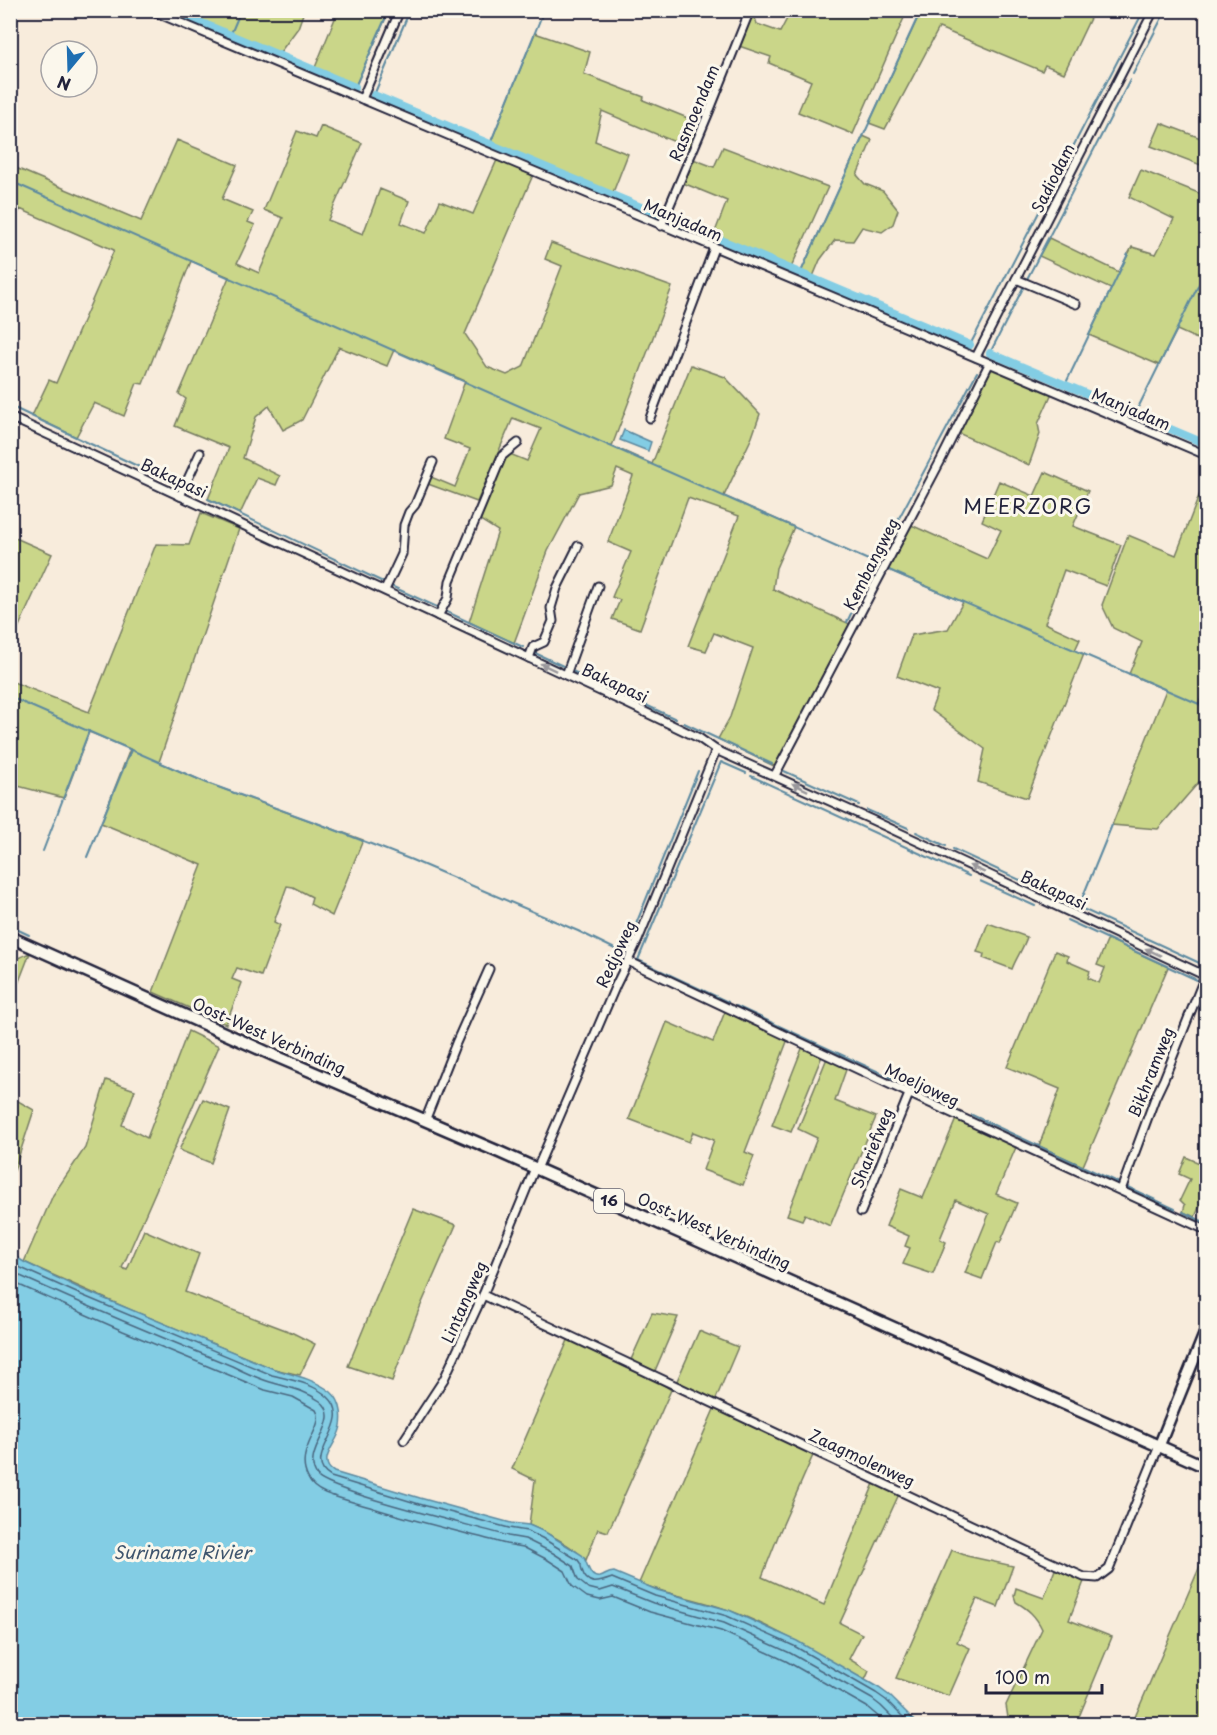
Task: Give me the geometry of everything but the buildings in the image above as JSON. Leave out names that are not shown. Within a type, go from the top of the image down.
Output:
[{"type":"main road","name":"Oost-West Verbinding","points":[[10,937],[1206,1467]]},
{"type":"street","name":"Manjadam","points":[[150,10],[1206,455]]},
{"type":"street","points":[[362,99],[400,10]]},
{"type":"street","name":"Rasmoendam","points":[[661,226],[710,112],[750,10]]},
{"type":"street","name":"Sadiodam","points":[[976,357],[1154,10]]},
{"type":"street","points":[[650,418],[714,248]]},
{"type":"street","points":[[1016,279],[1076,304]]},
{"type":"street","name":"Kembangweg","points":[[775,775],[990,364]]},
{"type":"street","name":"Bakapasi","points":[[10,417],[566,675],[699,738],[716,750],[775,775],[1206,976]]},
{"type":"street","points":[[438,615],[447,598],[450,581],[502,456],[518,443]]},
{"type":"street","points":[[180,496],[200,453]]},
{"type":"street","points":[[385,590],[402,554],[404,525],[409,512],[416,505],[433,462]]},
{"type":"street","points":[[529,658],[533,647],[544,642],[552,621],[550,608],[557,588],[578,546]]},
{"type":"street","points":[[566,675],[598,586]]},
{"type":"street","name":"Redjoweg","points":[[536,1169],[668,869],[716,750]]},
{"type":"street","name":"Moeljoweg","points":[[628,961],[909,1094],[1122,1185],[1206,1230]]},
{"type":"street","points":[[425,1120],[489,969]]},
{"type":"street","name":"Bikhramweg","points":[[1122,1185],[1193,1003],[1206,976]]},
{"type":"street","name":"Shariefweg","points":[[861,1212],[909,1094]]},
{"type":"street","name":"Lintangweg","points":[[404,1440],[444,1378],[483,1294],[536,1169]]},
{"type":"street","name":"Zaagmolenweg","points":[[483,1294],[1084,1577],[1097,1578],[1109,1569],[1159,1446]]},
{"type":"street","points":[[1159,1446],[1206,1330]]},
{"type":"green space","points":[[1089,10],[1093,12],[1064,73],[1045,65],[1042,71],[939,28],[885,129],[869,123],[921,11]]},
{"type":"green space","points":[[171,11],[304,11],[298,28],[278,55]]},
{"type":"green space","points":[[338,11],[389,11],[355,87],[314,70]]},
{"type":"green space","points":[[791,11],[907,11],[853,134],[798,112],[811,81],[769,63],[771,57],[739,46],[753,12],[757,24],[780,32]]},
{"type":"green space","points":[[535,33],[590,52],[584,74],[644,97],[643,100],[700,123],[689,148],[602,111],[595,141],[628,154],[612,195],[490,144]]},
{"type":"green space","points":[[1161,123],[1206,140],[1206,167],[1151,146]]},
{"type":"green space","points":[[321,126],[362,143],[328,220],[363,234],[380,189],[409,201],[401,223],[426,233],[440,201],[473,214],[497,160],[533,175],[465,334],[487,367],[507,375],[523,367],[562,266],[545,259],[551,243],[672,287],[612,446],[652,464],[691,365],[725,377],[760,414],[752,437],[724,496],[794,527],[776,568],[773,589],[852,625],[776,767],[718,739],[730,717],[753,648],[714,633],[706,651],[688,646],[739,516],[688,498],[640,629],[612,619],[620,600],[612,597],[631,552],[608,542],[633,476],[617,469],[611,485],[579,493],[548,551],[514,643],[469,622],[498,531],[477,518],[501,459],[510,454],[527,461],[541,429],[513,418],[477,502],[428,484],[431,477],[455,487],[470,449],[444,439],[465,381],[394,350],[387,366],[339,347],[302,420],[283,430],[269,406],[256,417],[243,458],[280,476],[276,485],[257,478],[240,514],[208,499],[229,448],[175,426],[186,399],[179,394],[229,277],[191,261],[143,384],[137,383],[124,416],[94,403],[76,437],[32,416],[49,380],[56,383],[114,250],[20,209],[11,232],[11,166],[141,221],[177,140],[237,165],[222,199],[253,212],[248,222],[255,225],[237,263],[259,273],[283,218],[264,210],[297,131],[316,138]]},
{"type":"green space","points":[[863,136],[872,140],[857,175],[865,184],[883,191],[898,210],[893,224],[882,232],[862,227],[853,241],[835,240],[820,260],[812,279],[800,274]]},
{"type":"green space","points":[[723,147],[828,187],[790,270],[713,237],[727,201],[683,183],[693,159],[714,167]]},
{"type":"green space","points":[[1141,170],[1206,196],[1206,343],[1177,330],[1159,365],[1089,335],[1111,289],[1039,256],[1049,238],[1119,272],[1132,247],[1156,254],[1174,219],[1129,197]]},
{"type":"green space","points":[[991,369],[1052,393],[1038,424],[1040,434],[1029,465],[958,433]]},
{"type":"green space","points":[[1045,472],[1088,491],[1073,526],[1121,545],[1106,586],[1064,570],[1045,623],[1080,639],[1075,650],[1084,654],[1027,798],[978,782],[985,749],[931,710],[938,692],[897,676],[912,635],[948,629],[963,602],[886,569],[909,524],[987,559],[1001,530],[982,521],[999,481],[1034,496]]},
{"type":"green space","points":[[1206,478],[1206,686],[1199,703],[1206,707],[1206,785],[1199,782],[1158,829],[1112,825],[1166,690],[1129,674],[1142,642],[1113,628],[1102,605],[1128,535],[1176,555]]},
{"type":"green space","points":[[201,513],[239,529],[159,762],[207,783],[363,840],[332,916],[310,904],[312,897],[287,886],[274,922],[280,925],[261,976],[237,968],[232,979],[242,983],[226,1024],[153,992],[202,865],[101,823],[130,749],[89,732],[64,798],[10,784],[11,681],[89,712],[156,544],[189,545]]},
{"type":"green space","points":[[11,536],[52,554],[11,644]]},
{"type":"green space","points":[[988,923],[1027,937],[1012,969],[983,958],[984,954],[977,952]]},
{"type":"green space","points":[[1108,939],[1168,967],[1083,1166],[1039,1146],[1060,1089],[1007,1067],[1055,951],[1068,956],[1067,961],[1090,971],[1088,978],[1099,983],[1105,968],[1097,965]]},
{"type":"green space","points":[[30,953],[11,1002],[11,961]]},
{"type":"green space","points":[[726,1009],[788,1039],[745,1152],[754,1156],[743,1185],[703,1170],[714,1140],[693,1132],[689,1142],[629,1119],[667,1022],[713,1042]]},
{"type":"green space","points":[[188,1031],[219,1046],[122,1268],[127,1270],[144,1230],[199,1254],[185,1292],[291,1332],[315,1344],[300,1375],[274,1369],[131,1310],[24,1262],[53,1195],[85,1148],[106,1080],[135,1090],[122,1125],[147,1138]]},
{"type":"green space","points":[[803,1046],[822,1056],[791,1132],[772,1125]]},
{"type":"green space","points":[[827,1058],[847,1067],[835,1101],[876,1117],[830,1226],[805,1214],[802,1220],[787,1215],[817,1138],[798,1129]]},
{"type":"green space","points":[[11,1097],[34,1110],[14,1171],[11,1172]]},
{"type":"green space","points":[[203,1099],[230,1110],[211,1163],[179,1150]]},
{"type":"green space","points":[[956,1119],[1017,1145],[996,1194],[1017,1203],[1000,1243],[997,1242],[982,1279],[965,1273],[989,1214],[956,1200],[940,1239],[946,1242],[933,1274],[903,1264],[910,1248],[905,1246],[909,1236],[886,1226],[901,1189],[923,1198]]},
{"type":"green space","points":[[1186,1157],[1206,1166],[1206,1191],[1195,1217],[1183,1212],[1185,1205],[1180,1200],[1190,1179],[1179,1174]]},
{"type":"green space","points":[[413,1209],[456,1225],[418,1312],[392,1381],[348,1366]]},
{"type":"green space","points":[[652,1313],[678,1317],[654,1373],[630,1362]]},
{"type":"green space","points":[[699,1331],[738,1347],[715,1401],[676,1383]]},
{"type":"green space","points":[[569,1338],[652,1377],[671,1390],[608,1532],[598,1529],[586,1560],[566,1544],[529,1525],[535,1480],[512,1469]]},
{"type":"green space","points":[[715,1407],[814,1453],[762,1577],[824,1605],[875,1481],[900,1492],[840,1623],[862,1634],[849,1659],[869,1671],[865,1680],[746,1617],[639,1583]]},
{"type":"green space","points":[[952,1550],[967,1556],[1013,1566],[998,1607],[977,1599],[957,1642],[970,1648],[949,1696],[896,1678]]},
{"type":"green space","points":[[1206,1552],[1206,1724],[1132,1724]]},
{"type":"green space","points":[[1056,1567],[1085,1579],[1069,1620],[1112,1637],[1076,1724],[1009,1724],[1006,1705],[1042,1629],[1031,1613],[1016,1602],[1014,1596],[1016,1588],[1044,1598]]},
{"type":"water","points":[[624,430],[651,442],[648,451],[620,440]]},
{"type":"water","name":"Suriname Rivier","points":[[10,1253],[81,1289],[274,1369],[304,1378],[331,1392],[338,1401],[342,1418],[340,1430],[327,1459],[329,1468],[334,1472],[511,1523],[529,1525],[582,1555],[596,1577],[614,1572],[657,1590],[729,1610],[797,1641],[879,1688],[918,1724],[11,1724]]},
{"type":"waterway","points":[[171,10],[355,87]]},
{"type":"waterway","points":[[230,36],[241,10]]},
{"type":"waterway","points":[[355,87],[389,10]]},
{"type":"waterway","points":[[374,95],[410,10]]},
{"type":"waterway","points":[[490,144],[544,10]]},
{"type":"waterway","points":[[800,274],[921,10]]},
{"type":"waterway","points":[[970,345],[1144,10]]},
{"type":"waterway","points":[[1133,74],[1166,10]]},
{"type":"waterway","points":[[1027,279],[1130,80]]},
{"type":"waterway","points":[[374,95],[453,128]]},
{"type":"waterway","points":[[459,131],[660,215]]},
{"type":"waterway","points":[[10,181],[875,563]]},
{"type":"waterway","points":[[674,220],[970,345]]},
{"type":"waterway","points":[[1065,385],[1128,254]]},
{"type":"waterway","points":[[1135,414],[1206,270]]},
{"type":"waterway","points":[[990,353],[1024,286]]},
{"type":"waterway","points":[[990,353],[1206,444]]},
{"type":"waterway","points":[[847,622],[875,563],[977,372]]},
{"type":"waterway","points":[[10,406],[182,487]]},
{"type":"waterway","points":[[208,499],[383,582]]},
{"type":"waterway","points":[[889,570],[1206,707]]},
{"type":"waterway","points":[[391,586],[437,607]]},
{"type":"waterway","points":[[445,611],[523,647]]},
{"type":"waterway","points":[[535,653],[563,666]]},
{"type":"waterway","points":[[570,670],[676,719]]},
{"type":"waterway","points":[[10,697],[207,783],[412,860],[578,931],[621,952],[628,944],[698,771]]},
{"type":"waterway","points":[[684,723],[772,764]]},
{"type":"waterway","points":[[43,851],[89,731]]},
{"type":"waterway","points":[[87,857],[131,750]]},
{"type":"waterway","points":[[728,1002],[638,960],[721,762],[746,773]]},
{"type":"waterway","points":[[784,771],[859,805]]},
{"type":"waterway","points":[[751,776],[969,876]]},
{"type":"waterway","points":[[867,810],[908,828]]},
{"type":"waterway","points":[[1079,906],[1112,825]]},
{"type":"waterway","points":[[916,832],[946,846]]},
{"type":"waterway","points":[[953,849],[1206,966]]},
{"type":"waterway","points":[[980,881],[1035,906]]},
{"type":"waterway","points":[[1067,920],[1197,980]]},
{"type":"waterway","points":[[10,926],[29,935]]},
{"type":"waterway","points":[[736,1006],[918,1090]]},
{"type":"waterway","points":[[972,1115],[1175,1209]]},
{"type":"waterway","points":[[1183,1212],[1206,1223]]},
{"type":"district","name":"MEERZORG","points":[[1028,507]]}]
